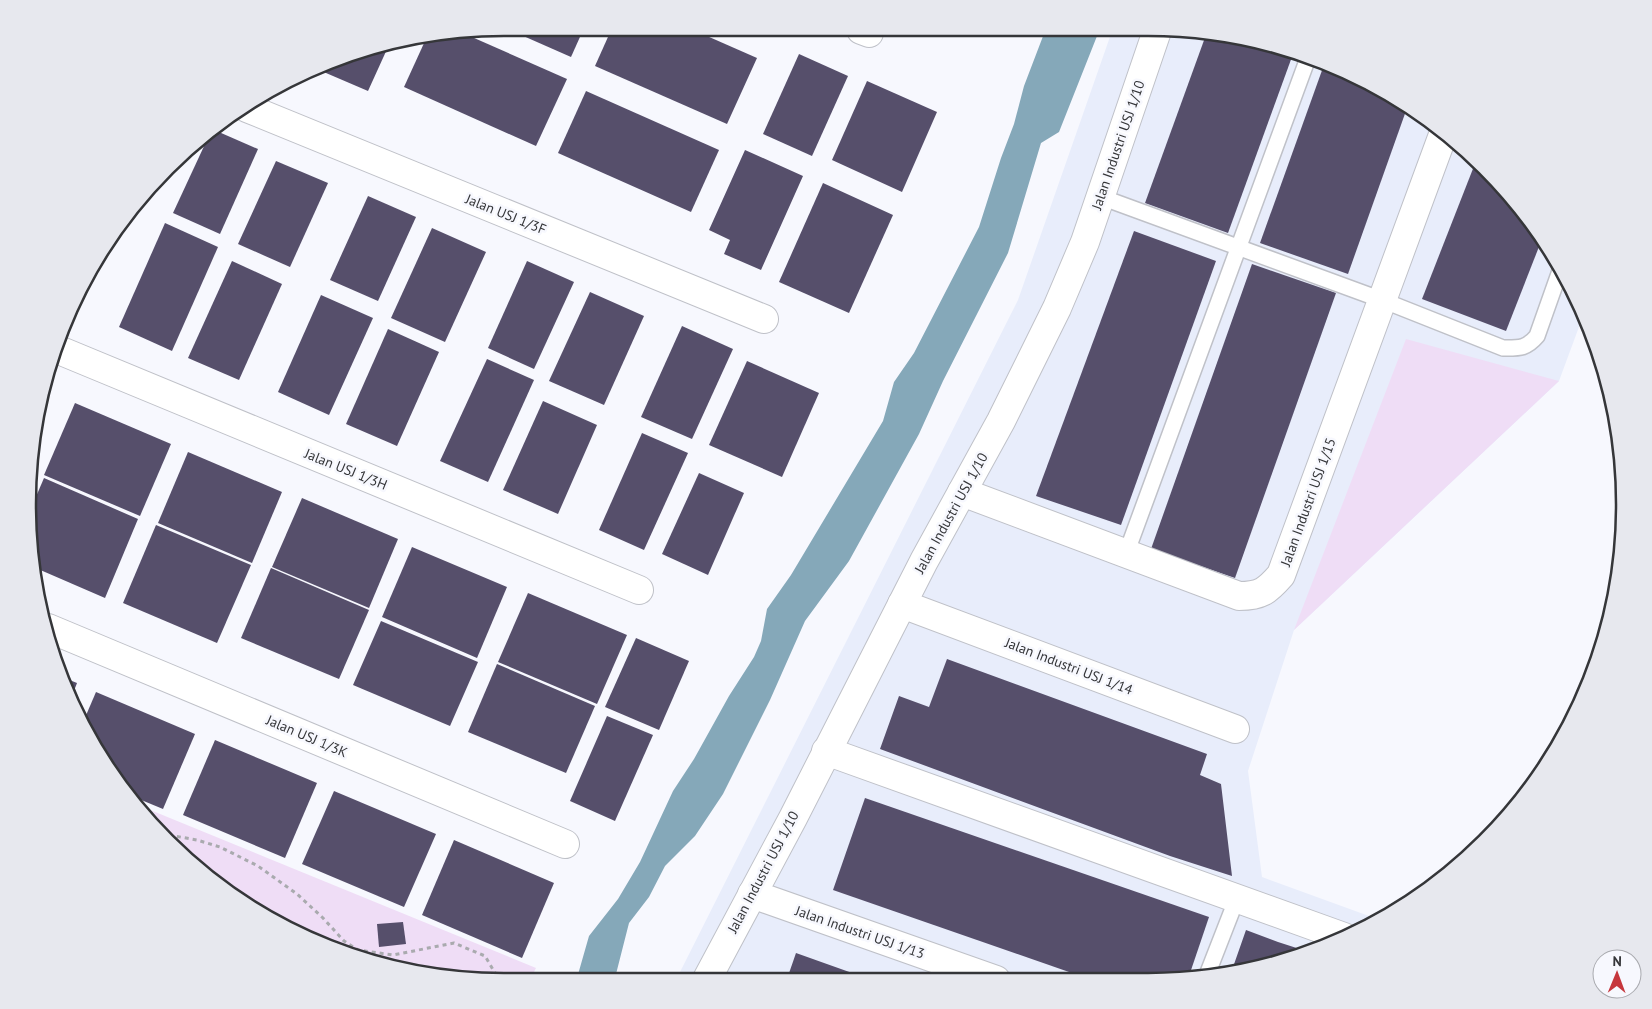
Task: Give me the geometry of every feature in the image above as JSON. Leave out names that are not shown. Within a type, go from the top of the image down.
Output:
[{"type":"street","name":"Jalan Industri USJ 1/10","points":[[710,973],[902,604],[1001,421],[1057,308],[1085,242],[1155,36]]},
{"type":"street","name":"Jalan USJ 1/3F","points":[[252,110],[764,319]]},
{"type":"street","name":"Jalan Industri USJ 1/15","points":[[962,492],[1239,596],[1253,596],[1268,590],[1281,575],[1441,140]]},
{"type":"street","name":"Jalan USJ 1/3H","points":[[62,351],[639,590]]},
{"type":"street","name":"Jalan Industri USJ 1/14","points":[[902,604],[1235,728]]},
{"type":"street","name":"Jalan USJ 1/3K","points":[[53,630],[565,844]]},
{"type":"street","points":[[826,752],[1334,934]]},
{"type":"street","name":"Jalan Industri USJ 1/13","points":[[752,894],[976,973]]},
{"type":"lane","points":[[1126,554],[1306,64]]},
{"type":"lane","points":[[1101,197],[1382,300],[1503,348],[1518,348],[1530,345],[1537,336],[1558,279]]},
{"type":"lane","points":[[1209,969],[1237,898]]},
{"type":"path","points":[[173,836],[220,847],[258,866],[296,894],[323,918],[344,941],[356,949]]},
{"type":"path","points":[[363,951],[393,956],[454,943],[484,956],[495,973]]},
{"type":"shaded area","points":[[1110,36],[1178,37],[1239,45],[1298,61],[1327,72],[1382,99],[1433,133],[1479,173],[1519,219],[1553,270],[1580,325],[1559,381],[1294,630],[1248,771],[1262,877],[1370,916],[1327,937],[1269,957],[1209,969],[1178,972],[680,973],[1018,300]]},
{"type":"shaded area","points":[[1406,339],[1559,381],[1294,630]]},
{"type":"shaded area","points":[[149,810],[536,968],[534,973],[474,972],[443,969],[383,957],[325,937],[270,910],[219,876],[173,836]]},
{"type":"water","points":[[1043,36],[1097,36],[1059,132],[1041,143],[1008,253],[943,381],[919,434],[849,561],[805,621],[770,700],[723,794],[695,836],[665,866],[649,897],[629,923],[616,973],[578,973],[589,936],[618,899],[640,862],[673,791],[754,657],[761,641],[767,609],[791,575],[883,421],[894,382],[914,353],[979,227],[1014,124],[1024,86]]},
{"type":"building","points":[[523,36],[580,36],[571,57]]},
{"type":"building","points":[[608,36],[707,36],[757,58],[727,124],[595,66]]},
{"type":"building","points":[[472,37],[567,79],[536,146],[404,87],[424,43]]},
{"type":"building","points":[[1204,40],[1239,45],[1291,59],[1228,233],[1145,203]]},
{"type":"building","points":[[386,51],[368,91],[324,72]]},
{"type":"building","points":[[799,54],[848,76],[812,156],[763,134]]},
{"type":"building","points":[[1322,70],[1382,99],[1405,113],[1348,274],[1260,243]]},
{"type":"building","points":[[867,81],[937,112],[902,192],[832,160]]},
{"type":"building","points":[[586,91],[719,150],[691,212],[558,153]]},
{"type":"building","points":[[219,133],[258,149],[220,234],[173,213],[205,145]]},
{"type":"building","points":[[745,150],[803,176],[761,270],[724,254],[730,240],[709,230]]},
{"type":"building","points":[[276,161],[328,183],[290,267],[238,244]]},
{"type":"building","points":[[1473,168],[1500,196],[1539,247],[1506,331],[1422,299]]},
{"type":"building","points":[[823,183],[893,215],[849,313],[779,282]]},
{"type":"building","points":[[368,196],[416,217],[378,301],[330,280]]},
{"type":"building","points":[[165,223],[218,247],[172,351],[119,327]]},
{"type":"building","points":[[432,228],[486,252],[445,342],[391,318]]},
{"type":"building","points":[[1134,231],[1216,261],[1121,525],[1036,496]]},
{"type":"building","points":[[232,261],[282,284],[239,380],[188,358]]},
{"type":"building","points":[[527,261],[574,282],[534,369],[488,348]]},
{"type":"building","points":[[1252,264],[1336,293],[1235,578],[1151,549]]},
{"type":"building","points":[[590,292],[644,316],[604,405],[549,381]]},
{"type":"building","points":[[321,295],[373,318],[329,415],[278,392]]},
{"type":"building","points":[[682,326],[733,349],[692,439],[641,417]]},
{"type":"building","points":[[388,329],[439,352],[397,446],[346,424]]},
{"type":"building","points":[[487,359],[534,380],[488,482],[440,461]]},
{"type":"building","points":[[747,361],[819,393],[782,477],[709,445]]},
{"type":"building","points":[[543,401],[597,425],[558,514],[503,490]]},
{"type":"building","points":[[75,403],[171,444],[140,516],[44,475]]},
{"type":"building","points":[[642,433],[688,453],[644,550],[599,530]]},
{"type":"building","points":[[188,452],[282,492],[252,563],[158,523]]},
{"type":"building","points":[[699,473],[744,493],[708,575],[662,554]]},
{"type":"building","points":[[44,478],[138,519],[105,598],[41,570],[37,535],[36,496]]},
{"type":"building","points":[[302,498],[398,539],[369,608],[272,567]]},
{"type":"building","points":[[156,525],[251,565],[217,643],[123,603]]},
{"type":"building","points":[[412,547],[507,587],[477,658],[382,617]]},
{"type":"building","points":[[271,568],[369,610],[339,679],[241,638]]},
{"type":"building","points":[[528,593],[627,635],[597,704],[498,662]]},
{"type":"building","points":[[381,621],[478,662],[450,726],[353,685]]},
{"type":"building","points":[[636,638],[689,661],[659,730],[605,707]]},
{"type":"building","points":[[947,659],[1207,754],[1200,775],[1221,784],[1232,876],[1170,856],[880,749],[899,696],[929,707]]},
{"type":"building","points":[[497,664],[595,706],[566,773],[468,732]]},
{"type":"building","points":[[71,680],[77,683],[75,689]]},
{"type":"building","points":[[96,692],[195,734],[163,809],[141,800],[133,790],[115,765],[86,715]]},
{"type":"building","points":[[607,716],[653,735],[615,821],[570,801]]},
{"type":"building","points":[[215,740],[317,783],[285,858],[183,815]]},
{"type":"building","points":[[334,791],[436,834],[404,907],[302,864]]},
{"type":"building","points":[[865,798],[1209,917],[1191,971],[1072,973],[833,890]]},
{"type":"building","points":[[454,840],[554,883],[522,958],[422,915]]},
{"type":"building","points":[[403,922],[406,944],[379,947],[377,924]]},
{"type":"building","points":[[1246,930],[1297,948],[1269,957],[1234,965]]},
{"type":"building","points":[[796,953],[852,973],[789,973]]}]
